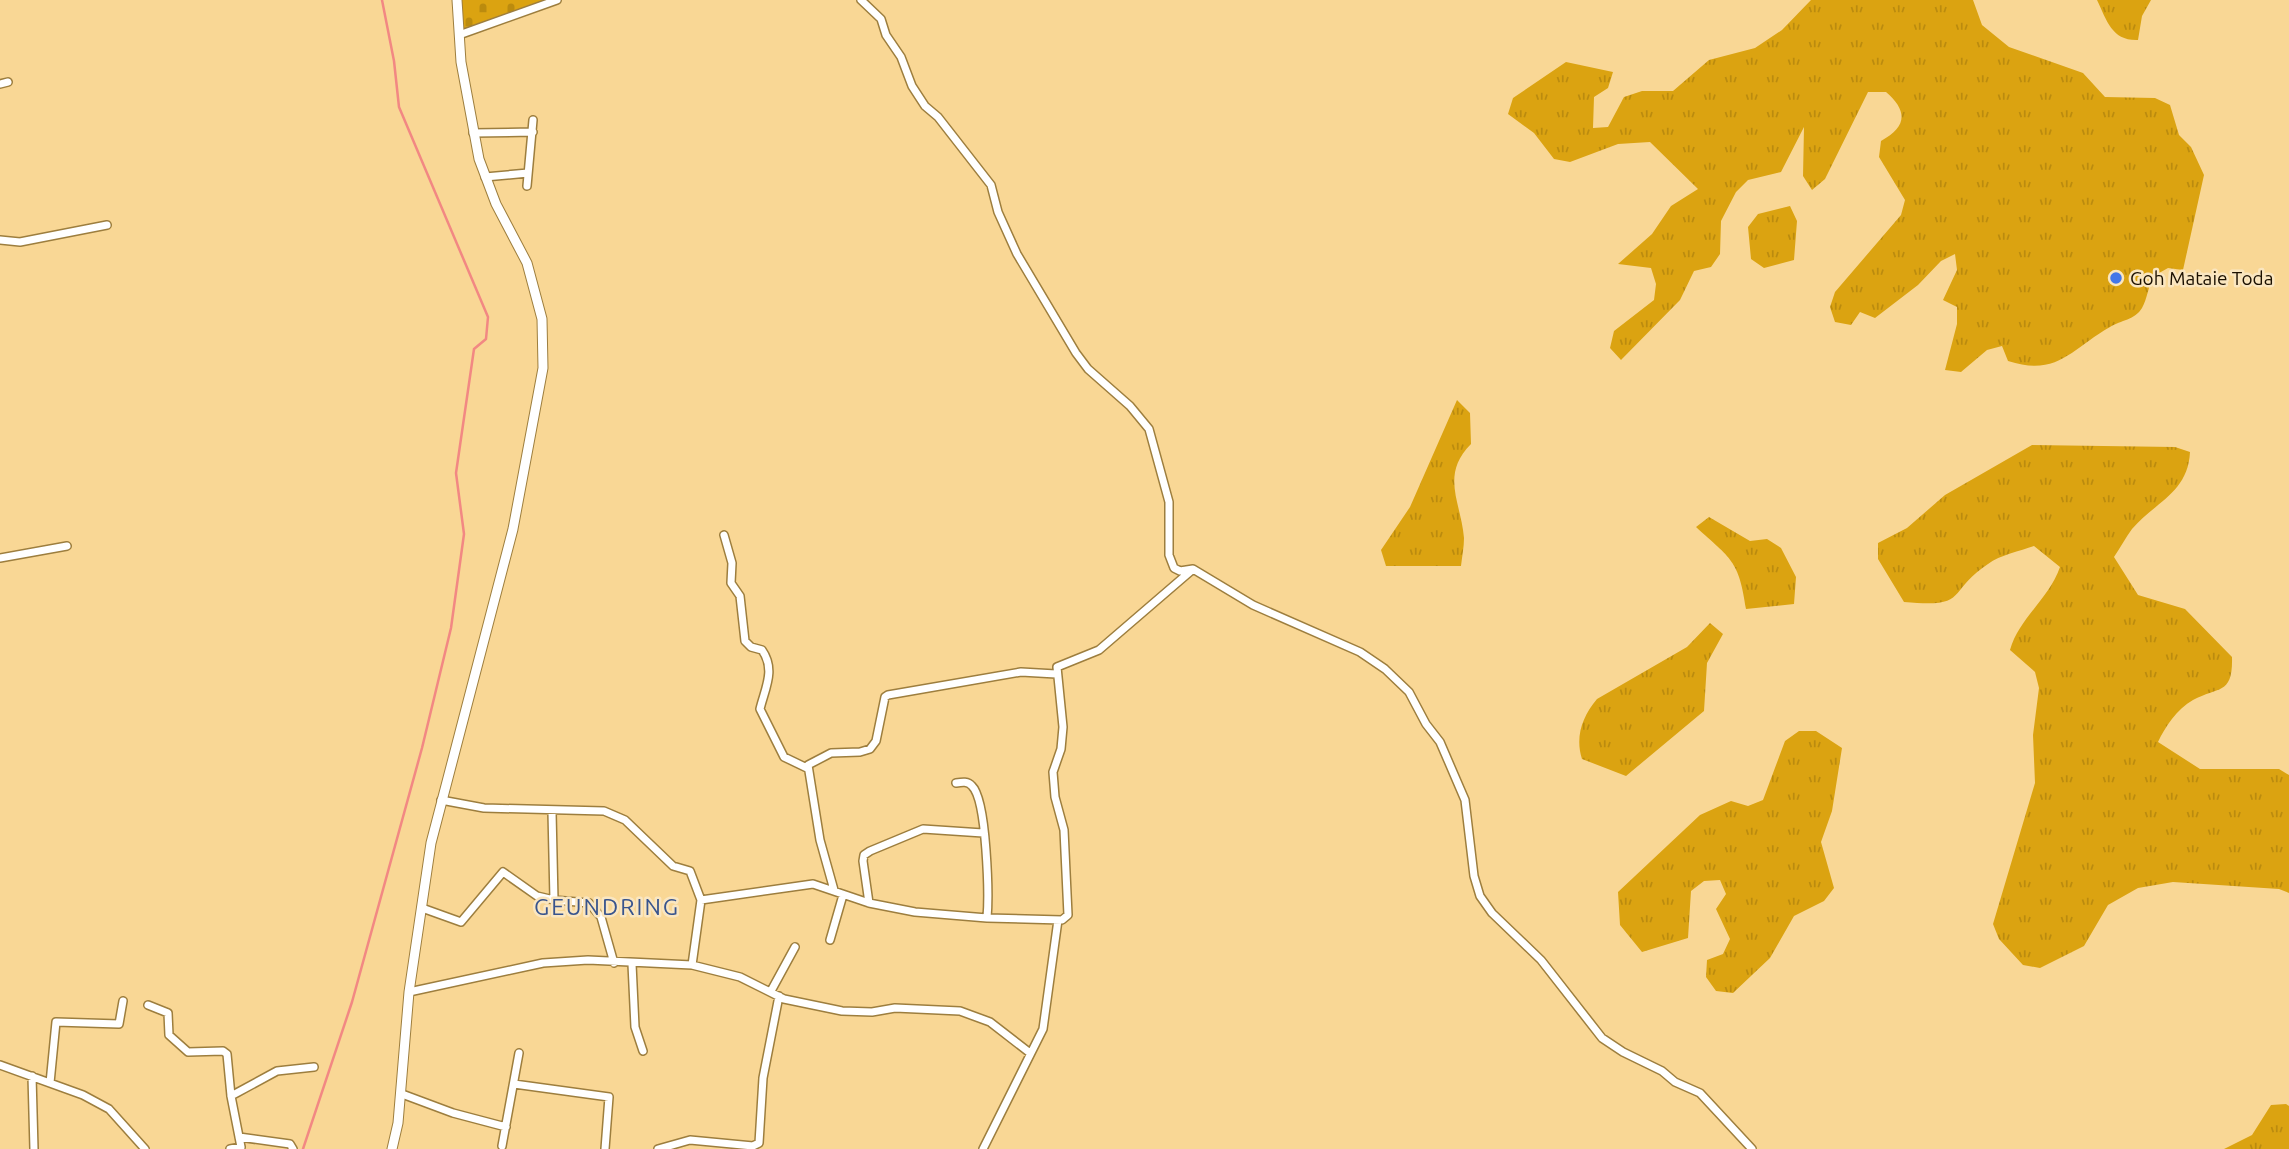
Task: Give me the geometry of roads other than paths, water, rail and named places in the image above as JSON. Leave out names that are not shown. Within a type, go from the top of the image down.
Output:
[{"type":"street","points":[[391,1149],[402,1094],[410,992],[422,908],[441,800],[513,529],[543,368],[542,319],[527,262],[485,177],[473,133],[459,35],[457,0]]},
{"type":"street","points":[[459,35],[557,0]]},
{"type":"street","points":[[862,0],[881,19],[886,36],[901,57],[912,86],[925,106],[938,117],[991,185],[998,212],[1017,254],[1076,353],[1088,369],[1130,406],[1149,429],[1169,502],[1169,555],[1174,568],[1180,571],[1193,569],[1253,605],[1360,652],[1385,669],[1409,692],[1426,724],[1440,742],[1465,800],[1474,876],[1480,896],[1492,913],[1541,960],[1602,1038],[1623,1052],[1662,1071],[1675,1082],[1700,1093],[1752,1149]]},
{"type":"street","points":[[527,186],[533,120]]},
{"type":"street","points":[[473,133],[533,132]]},
{"type":"street","points":[[485,177],[528,173]]},
{"type":"street","points":[[0,240],[20,242],[107,225]]},
{"type":"street","points":[[724,535],[732,563],[731,583],[740,596],[745,641],[751,647],[762,650],[769,666],[770,677],[760,709],[785,757],[807,768]]},
{"type":"street","points":[[0,558],[67,546]]},
{"type":"street","points":[[701,900],[797,884],[813,884],[869,903],[915,912],[1058,920],[1068,915],[1064,830],[1055,797],[1053,772],[1059,757],[1063,727],[1056,674],[1060,665],[1099,650],[1193,569]]},
{"type":"street","points":[[834,890],[820,840],[808,765],[831,753],[860,752],[870,748],[876,741],[885,698],[888,695],[1021,672],[1056,674]]},
{"type":"street","points":[[956,783],[969,783],[974,787],[988,866],[987,918]]},
{"type":"street","points":[[441,800],[484,808],[552,812],[604,811],[625,820],[673,866],[690,871],[701,900],[692,965]]},
{"type":"street","points":[[552,812],[554,900]]},
{"type":"street","points":[[869,903],[863,861],[864,855],[870,851],[923,829],[984,833]]},
{"type":"street","points":[[422,908],[461,922],[503,872],[537,896],[589,904],[601,918],[614,962]]},
{"type":"street","points":[[830,940],[843,895]]},
{"type":"street","points":[[983,1149],[1043,1029],[1058,920]]},
{"type":"street","points":[[771,990],[795,947]]},
{"type":"street","points":[[410,992],[543,963],[588,960],[692,965],[740,977],[779,996],[842,1011],[960,1011],[990,1021],[1030,1053]]},
{"type":"street","points":[[632,964],[635,1027],[643,1051]]},
{"type":"street","points":[[657,1149],[690,1140],[753,1146],[759,1143],[763,1077],[779,996]]},
{"type":"street","points":[[50,1083],[56,1022],[119,1024],[123,1001]]},
{"type":"street","points":[[148,1005],[168,1013],[168,1032],[179,1047],[194,1054],[223,1051],[227,1054],[239,1137],[237,1148]]},
{"type":"street","points":[[502,1146],[519,1053]]},
{"type":"street","points":[[0,1065],[109,1109],[145,1149]]},
{"type":"street","points":[[231,1096],[277,1071],[314,1067]]},
{"type":"street","points":[[32,1076],[34,1149]]},
{"type":"street","points":[[514,1084],[609,1097],[605,1149]]},
{"type":"street","points":[[402,1094],[453,1113],[506,1127]]},
{"type":"street","points":[[239,1137],[290,1144],[293,1149]]},
{"type":"waterway","points":[[303,1149],[352,1002],[422,748],[451,628],[464,534],[456,473],[474,349],[486,339],[488,317],[399,107],[394,61],[382,0]]},
{"type":"place","name":"Goh Mataie Toda","points":[[2116,278]]},
{"type":"district","name":"GEUNDRING","points":[[607,906]]}]
